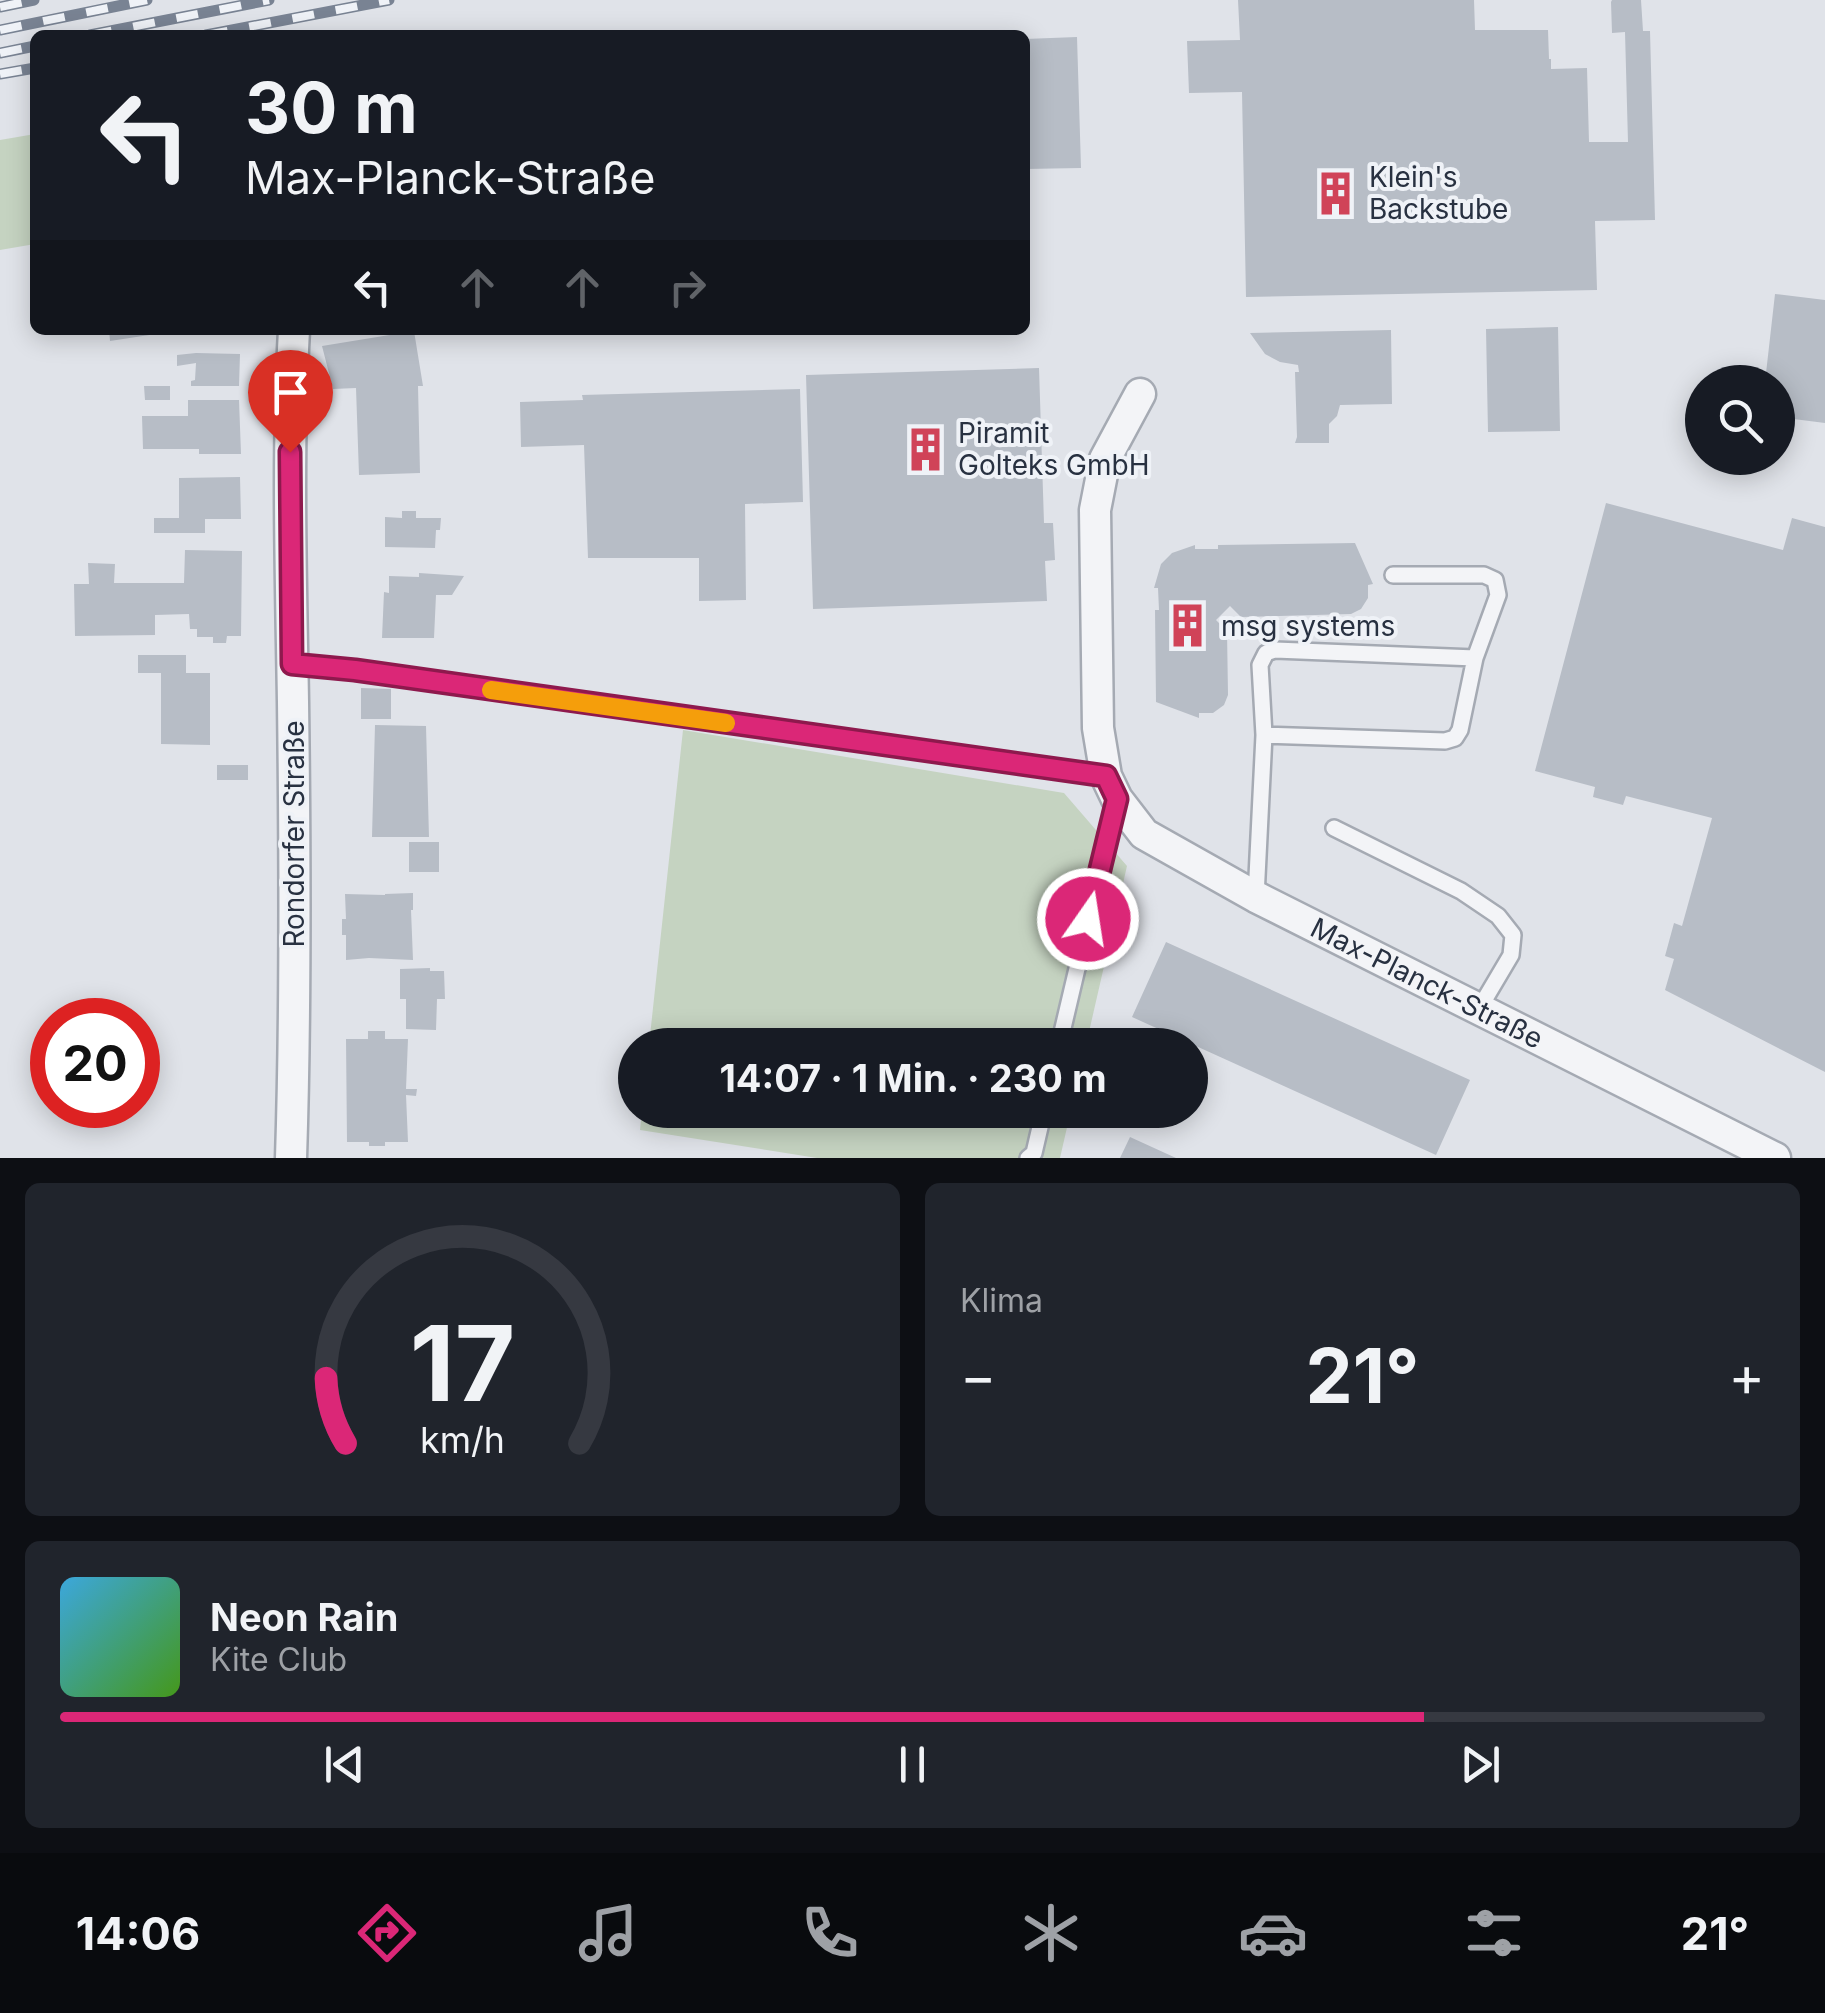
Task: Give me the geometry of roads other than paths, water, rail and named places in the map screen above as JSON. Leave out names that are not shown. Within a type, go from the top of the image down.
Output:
[{"type":"street","name":"Rondorfer Straße","points":[[291,1158],[295,1045],[289,416],[294,335]]},
{"type":"street","points":[[1112,788],[1098,728],[1094,510],[1105,458],[1140,394]]},
{"type":"street","name":"Max-Planck-Straße","points":[[1112,788],[1144,834],[1256,897],[1775,1158]]},
{"type":"lane","points":[[1264,735],[1445,742],[1455,738],[1475,658],[1498,594],[1495,580],[1484,575],[1393,575]]},
{"type":"lane","points":[[1256,897],[1264,735],[1260,665],[1266,653],[1275,650],[1475,658]]},
{"type":"lane","points":[[292,664],[355,670],[1112,788],[1063,1028]]},
{"type":"lane","points":[[1334,828],[1461,891],[1498,916],[1514,935],[1511,954],[1479,1009]]},
{"type":"lane","points":[[1028,1158],[1034,1153],[1040,1128]]},
{"type":"railway","points":[[0,7],[34,0]]},
{"type":"railway","points":[[0,30],[147,0]]},
{"type":"railway","points":[[116,30],[269,0]]},
{"type":"railway","points":[[232,30],[389,0]]},
{"type":"railway","points":[[0,53],[30,47]]},
{"type":"railway","points":[[0,74],[30,69]]},
{"type":"place","name":"Klein's Backstube","points":[[1336,193]]},
{"type":"place","name":"Piramit Golteks GmbH","points":[[925,449]]},
{"type":"place","name":"msg systems","points":[[1188,626]]}]
